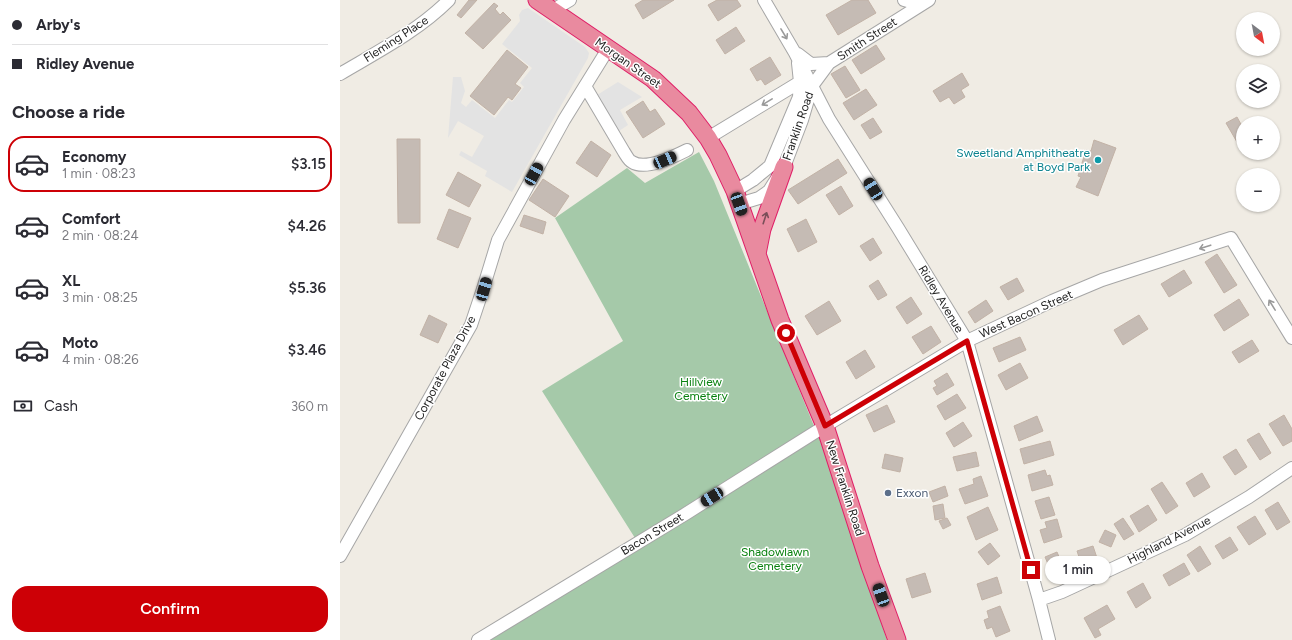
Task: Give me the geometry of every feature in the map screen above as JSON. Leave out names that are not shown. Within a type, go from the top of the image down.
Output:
[{"type":"highway","name":"Morgan Street","points":[[537,0],[653,79],[689,113],[708,138]]},
{"type":"highway","name":"New Franklin Road","points":[[708,138],[726,171],[737,197],[780,320],[825,426],[870,566],[897,640]]},
{"type":"highway","points":[[757,256],[762,229],[784,167]]},
{"type":"street","name":"Fleming Place","points":[[340,74],[392,43],[430,17],[449,0]]},
{"type":"street","points":[[553,10],[570,0]]},
{"type":"street","name":"Ridley Avenue","points":[[764,0],[795,52],[829,119],[967,341],[1049,640]]},
{"type":"street","points":[[898,0],[906,14]]},
{"type":"street","points":[[904,0],[911,2],[922,0]]},
{"type":"street","name":"Smith Street","points":[[812,86],[829,63],[928,0]]},
{"type":"street","name":"Corporate Plaza Drive","points":[[340,556],[471,326],[484,289],[498,240],[564,120],[608,49]]},
{"type":"street","name":"Ridley Avenue","points":[[795,52],[811,64],[829,63]]},
{"type":"street","name":"Ridley Avenue","points":[[795,52],[800,82]]},
{"type":"street","points":[[708,138],[800,82]]},
{"type":"street","name":"Franklin Road","points":[[737,197],[753,180],[770,166],[799,97],[800,82]]},
{"type":"street","points":[[585,86],[624,152],[632,162],[643,165],[652,164],[687,150]]},
{"type":"street","name":"Franklin Road","points":[[737,197],[759,198],[769,191],[784,167],[802,120],[812,86]]},
{"type":"street","name":"West Bacon Street","points":[[825,426],[967,341],[1052,301],[1102,280],[1231,238],[1292,338]]},
{"type":"street","name":"Bacon Street","points":[[478,640],[686,514],[825,426]]},
{"type":"street","name":"Highland Avenue","points":[[1039,600],[1062,592],[1185,535],[1249,497],[1292,468]]},
{"type":"green space","name":"Hillview Cemetery","points":[[699,152],[714,181],[814,426],[635,538],[542,391],[623,341],[555,218],[627,168],[645,183]]},
{"type":"green space","name":"Shadowlawn Cemetery","points":[[819,437],[887,640],[490,640]]},
{"type":"shaded area","points":[[528,8],[585,47],[589,53],[588,58],[512,192],[485,176],[487,171],[459,155],[461,151],[472,157],[484,136],[458,121],[448,138],[453,77],[461,77],[465,91],[461,103],[466,107],[472,100],[495,118],[509,100],[512,102],[524,87],[520,83],[532,68],[502,44],[520,21],[519,15],[522,10]]},
{"type":"shaded area","points":[[618,82],[642,97],[620,110],[628,125],[619,131],[597,95]]},
{"type":"building","points":[[469,0],[477,0],[461,18],[457,15]]},
{"type":"building","points":[[643,0],[674,0],[643,19],[635,5]]},
{"type":"building","points":[[717,0],[737,0],[741,6],[718,21],[708,5]]},
{"type":"building","points":[[852,0],[868,0],[876,13],[838,35],[826,15]]},
{"type":"building","points":[[494,3],[498,6],[495,9],[500,15],[503,12],[511,20],[483,49],[465,33]]},
{"type":"building","points":[[736,27],[745,41],[725,54],[716,40]]},
{"type":"building","points":[[876,45],[885,59],[861,74],[852,60]]},
{"type":"building","points":[[507,50],[528,67],[515,84],[521,88],[512,100],[508,97],[494,115],[470,96]]},
{"type":"building","points":[[770,57],[781,75],[765,85],[761,79],[757,81],[750,69]]},
{"type":"building","points":[[845,66],[860,90],[846,98],[831,74]]},
{"type":"building","points":[[962,73],[969,85],[961,90],[965,97],[954,104],[949,97],[940,102],[933,91]]},
{"type":"building","points":[[866,89],[877,105],[854,120],[843,103]]},
{"type":"building","points":[[643,101],[650,112],[655,109],[665,124],[643,138],[626,112]]},
{"type":"building","points":[[873,118],[882,132],[870,139],[861,125]]},
{"type":"building","points":[[1236,118],[1236,140],[1226,123]]},
{"type":"building","points":[[397,139],[420,139],[420,223],[398,223]]},
{"type":"building","name":"Sweetland Amphitheatre at Boyd Park","points":[[1094,140],[1116,148],[1098,196],[1076,187],[1081,177],[1078,176],[1086,150],[1091,151]]},
{"type":"building","points":[[591,141],[611,155],[597,177],[576,163]]},
{"type":"building","points":[[838,159],[847,173],[798,204],[788,190]]},
{"type":"building","points":[[458,172],[481,185],[469,207],[446,195]]},
{"type":"building","points":[[543,179],[569,196],[555,217],[529,200]]},
{"type":"building","points":[[841,186],[853,206],[839,215],[826,195]]},
{"type":"building","points":[[449,209],[471,218],[458,248],[437,239]]},
{"type":"building","points":[[524,215],[546,222],[543,234],[520,226]]},
{"type":"building","points":[[806,219],[817,242],[798,252],[787,229]]},
{"type":"building","points":[[873,238],[882,253],[870,261],[860,246]]},
{"type":"building","points":[[1217,254],[1237,285],[1224,293],[1205,262]]},
{"type":"building","points":[[1184,270],[1192,283],[1169,297],[1161,284]]},
{"type":"building","points":[[1017,278],[1024,291],[1008,300],[1000,287]]},
{"type":"building","points":[[878,280],[887,295],[878,300],[869,286]]},
{"type":"building","points":[[911,297],[922,314],[907,324],[896,307]]},
{"type":"building","points":[[1239,299],[1249,315],[1224,331],[1214,315]]},
{"type":"building","points":[[986,300],[993,311],[975,323],[968,312]]},
{"type":"building","points":[[829,301],[841,321],[817,335],[805,316]]},
{"type":"building","points":[[429,315],[447,324],[438,343],[420,335]]},
{"type":"building","points":[[1139,315],[1148,329],[1123,345],[1114,330]]},
{"type":"building","points":[[931,326],[941,342],[923,354],[912,337]]},
{"type":"building","points":[[1020,337],[1026,350],[999,362],[993,348]]},
{"type":"building","points":[[1252,340],[1259,351],[1239,363],[1232,352]]},
{"type":"building","points":[[865,350],[875,367],[856,379],[846,362]]},
{"type":"building","points":[[1020,363],[1028,378],[1006,390],[998,375]]},
{"type":"building","points":[[947,373],[954,385],[937,395],[933,388],[937,386],[934,381]]},
{"type":"building","points":[[957,394],[966,408],[945,420],[937,406]]},
{"type":"building","points":[[887,405],[895,422],[874,432],[866,415]]},
{"type":"building","points":[[1284,415],[1292,429],[1292,441],[1283,446],[1269,424]]},
{"type":"building","points":[[1037,416],[1043,431],[1019,441],[1014,426]]},
{"type":"building","points":[[963,422],[972,436],[954,447],[946,433]]},
{"type":"building","points":[[1259,433],[1271,453],[1260,460],[1247,440]]},
{"type":"building","points":[[1050,441],[1054,455],[1024,464],[1020,449]]},
{"type":"building","points":[[1236,449],[1247,467],[1235,475],[1223,457]]},
{"type":"building","points":[[976,452],[979,466],[957,471],[953,457]]},
{"type":"building","points":[[885,454],[903,458],[900,472],[882,468]]},
{"type":"building","points":[[1045,470],[1047,476],[1050,475],[1053,485],[1032,491],[1028,475]]},
{"type":"building","points":[[1202,473],[1210,487],[1194,497],[1186,483]]},
{"type":"building","points":[[981,476],[988,496],[965,504],[959,489],[974,484],[973,479]]},
{"type":"building","points":[[1162,482],[1178,506],[1166,514],[1151,489]]},
{"type":"building","points":[[945,486],[948,496],[933,502],[929,492]]},
{"type":"building","points":[[1049,497],[1055,515],[1041,519],[1035,501]]},
{"type":"building","points":[[1278,502],[1290,522],[1277,530],[1265,510]]},
{"type":"building","points":[[943,504],[945,518],[935,520],[933,506]]},
{"type":"building","points":[[1148,505],[1157,520],[1139,532],[1130,516]]},
{"type":"building","points":[[988,507],[998,530],[976,540],[967,517]]},
{"type":"building","points":[[1255,516],[1266,534],[1249,545],[1237,527]]},
{"type":"building","points":[[947,518],[951,525],[943,529],[939,521]]},
{"type":"building","points":[[1123,518],[1134,534],[1124,540],[1114,524]]},
{"type":"building","points":[[1057,519],[1062,537],[1044,543],[1040,530],[1047,528],[1045,522]]},
{"type":"building","points":[[1105,530],[1116,535],[1111,547],[1099,542]]},
{"type":"building","points":[[1230,537],[1238,550],[1223,559],[1215,546]]},
{"type":"building","points":[[990,543],[1000,556],[988,565],[978,552]]},
{"type":"building","points":[[1093,546],[1098,561],[1082,566],[1077,551]]},
{"type":"building","points":[[1200,546],[1211,564],[1198,572],[1187,555]]},
{"type":"building","points":[[1057,552],[1066,573],[1054,578],[1045,557]]},
{"type":"building","points":[[1184,563],[1190,574],[1169,586],[1163,575]]},
{"type":"building","points":[[925,573],[931,592],[912,598],[906,579]]},
{"type":"building","points":[[997,577],[1002,593],[982,600],[977,584]]},
{"type":"building","points":[[1143,583],[1151,598],[1136,608],[1127,592]]},
{"type":"building","points":[[1107,605],[1115,619],[1098,629],[1101,635],[1095,638],[1084,618]]},
{"type":"building","points":[[1000,606],[1010,631],[996,637],[992,627],[987,629],[984,620],[989,618],[987,611]]},
{"type":"place","name":"Sweetland Amphitheatre at Boyd Park","points":[[1098,160]]},
{"type":"place","name":"Exxon","points":[[888,493]]},
{"type":"route","points":[[786,333],[825,426],[967,341],[1031,570]]}]
